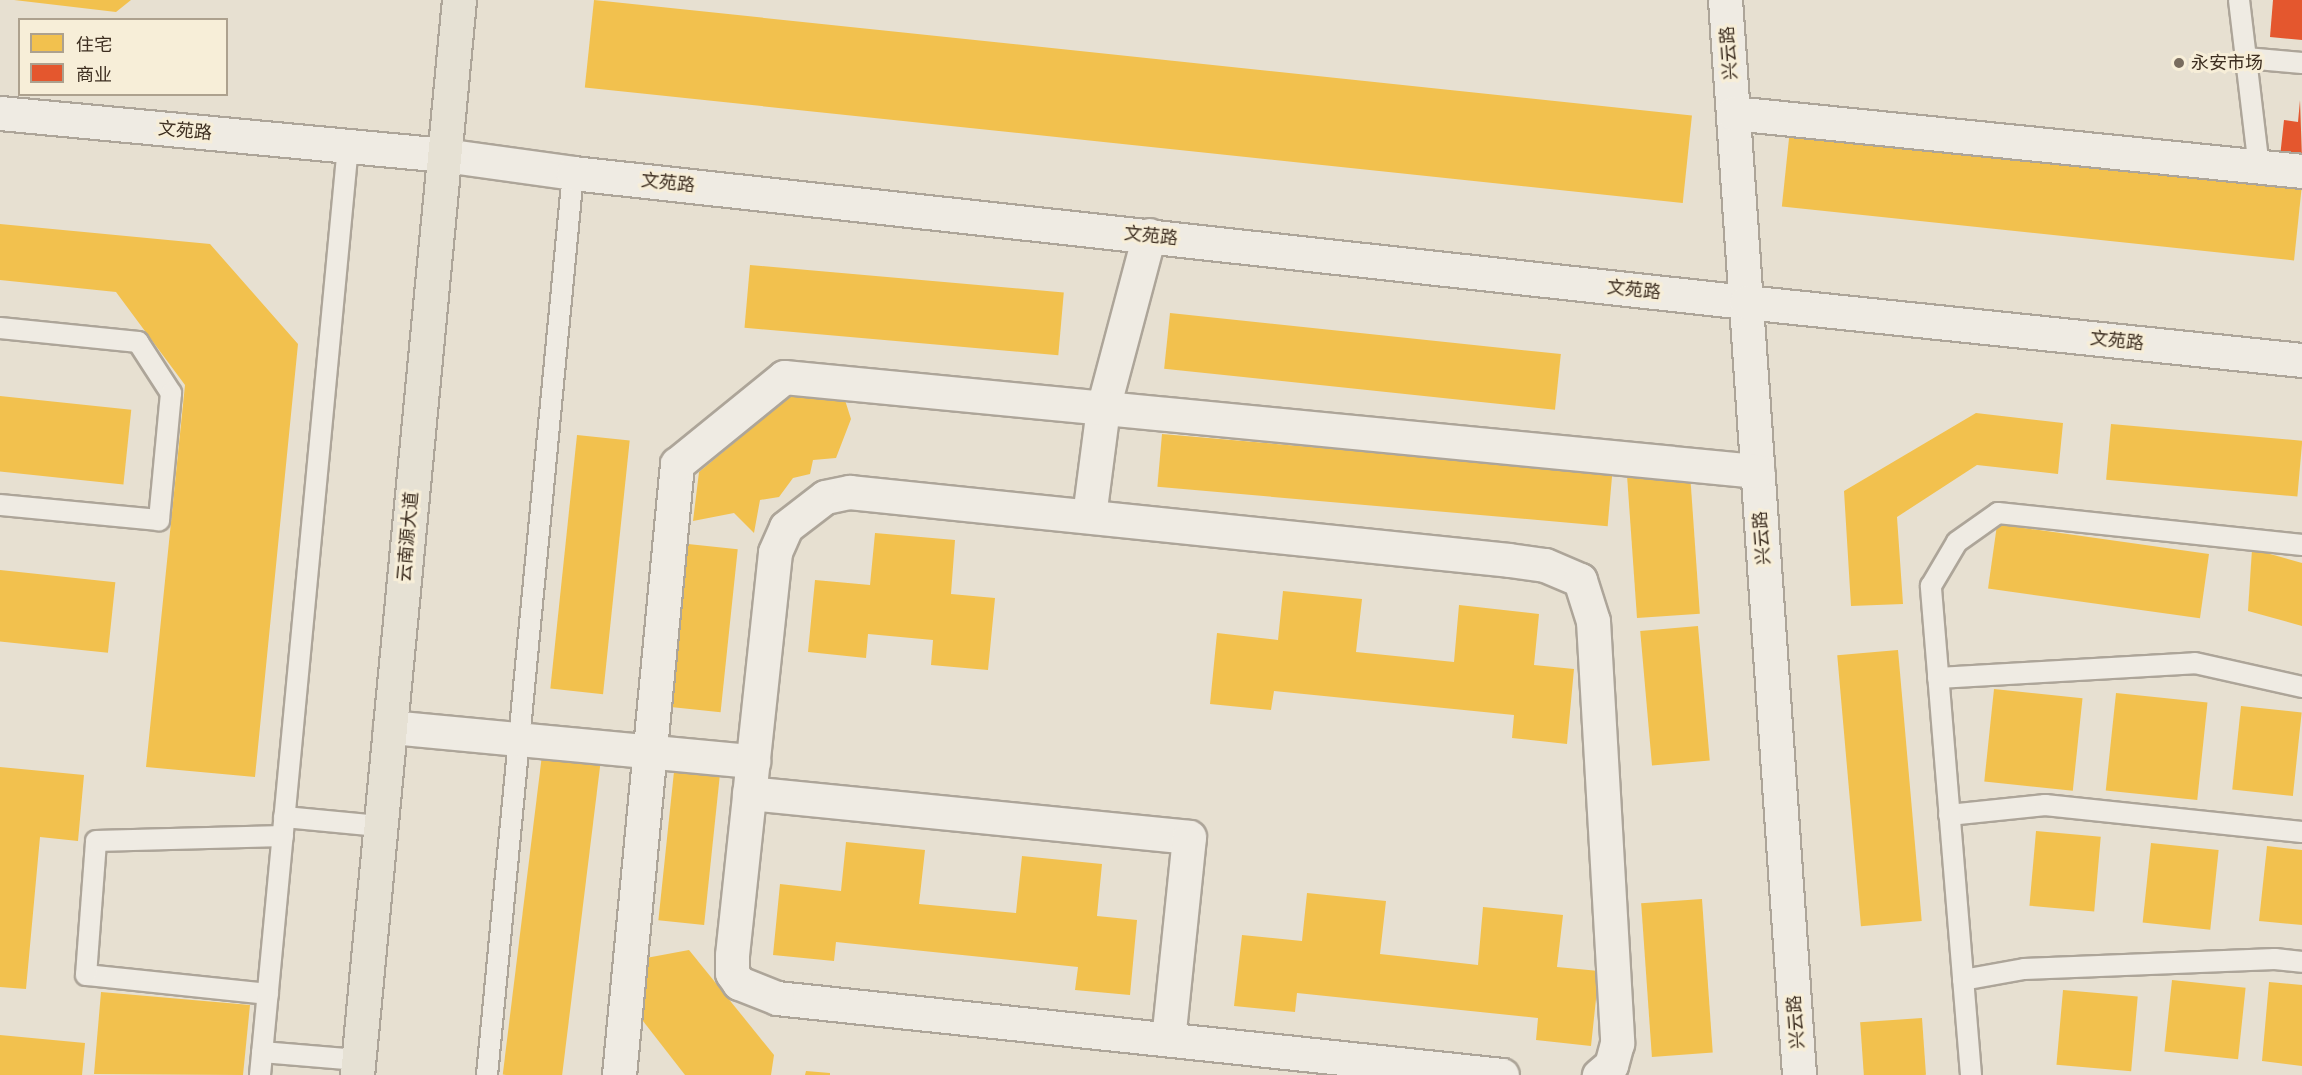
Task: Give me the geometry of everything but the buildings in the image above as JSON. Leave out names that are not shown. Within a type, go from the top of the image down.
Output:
[{"type":"main road","name":"云南源大道","points":[[358,1067],[459,0]]},
{"type":"street","name":"兴云路","points":[[1725,0],[1799,1075]]},
{"type":"street","name":"文苑路","points":[[0,113],[444,155],[573,173],[1746,302],[2302,360]]},
{"type":"street","points":[[1733,114],[2302,171]]},
{"type":"street","points":[[1089,516],[1102,408],[1149,236]]},
{"type":"street","points":[[619,1075],[677,464],[784,377],[1757,471]]},
{"type":"street","points":[[1502,1075],[777,998],[739,983],[732,973],[732,955],[775,552],[786,527],[803,511],[825,497],[849,492],[1509,560],[1545,565],[1580,580],[1593,621],[1617,1043],[1611,1065],[1599,1075]]},
{"type":"street","points":[[390,727],[753,761]]},
{"type":"street","points":[[749,794],[1189,837],[1168,1039]]},
{"type":"lane","points":[[2239,0],[2259,167]]},
{"type":"lane","points":[[2246,58],[2302,63]]},
{"type":"lane","points":[[260,1075],[348,146]]},
{"type":"lane","points":[[487,1075],[573,173]]},
{"type":"lane","points":[[0,328],[138,342],[171,393],[159,520],[0,505]]},
{"type":"lane","points":[[1971,1075],[1931,586],[1957,542],[1998,513],[2302,545]]},
{"type":"lane","points":[[1938,678],[2195,663],[2302,687]]},
{"type":"lane","points":[[1949,814],[2045,805],[2302,832]]},
{"type":"lane","points":[[268,993],[86,975],[96,841],[284,827],[380,826]]},
{"type":"lane","points":[[1963,980],[2024,969],[2275,959],[2302,962]]},
{"type":"lane","points":[[262,1052],[358,1067]]},
{"type":"place","name":"永安市场","points":[[2179,63]]}]
